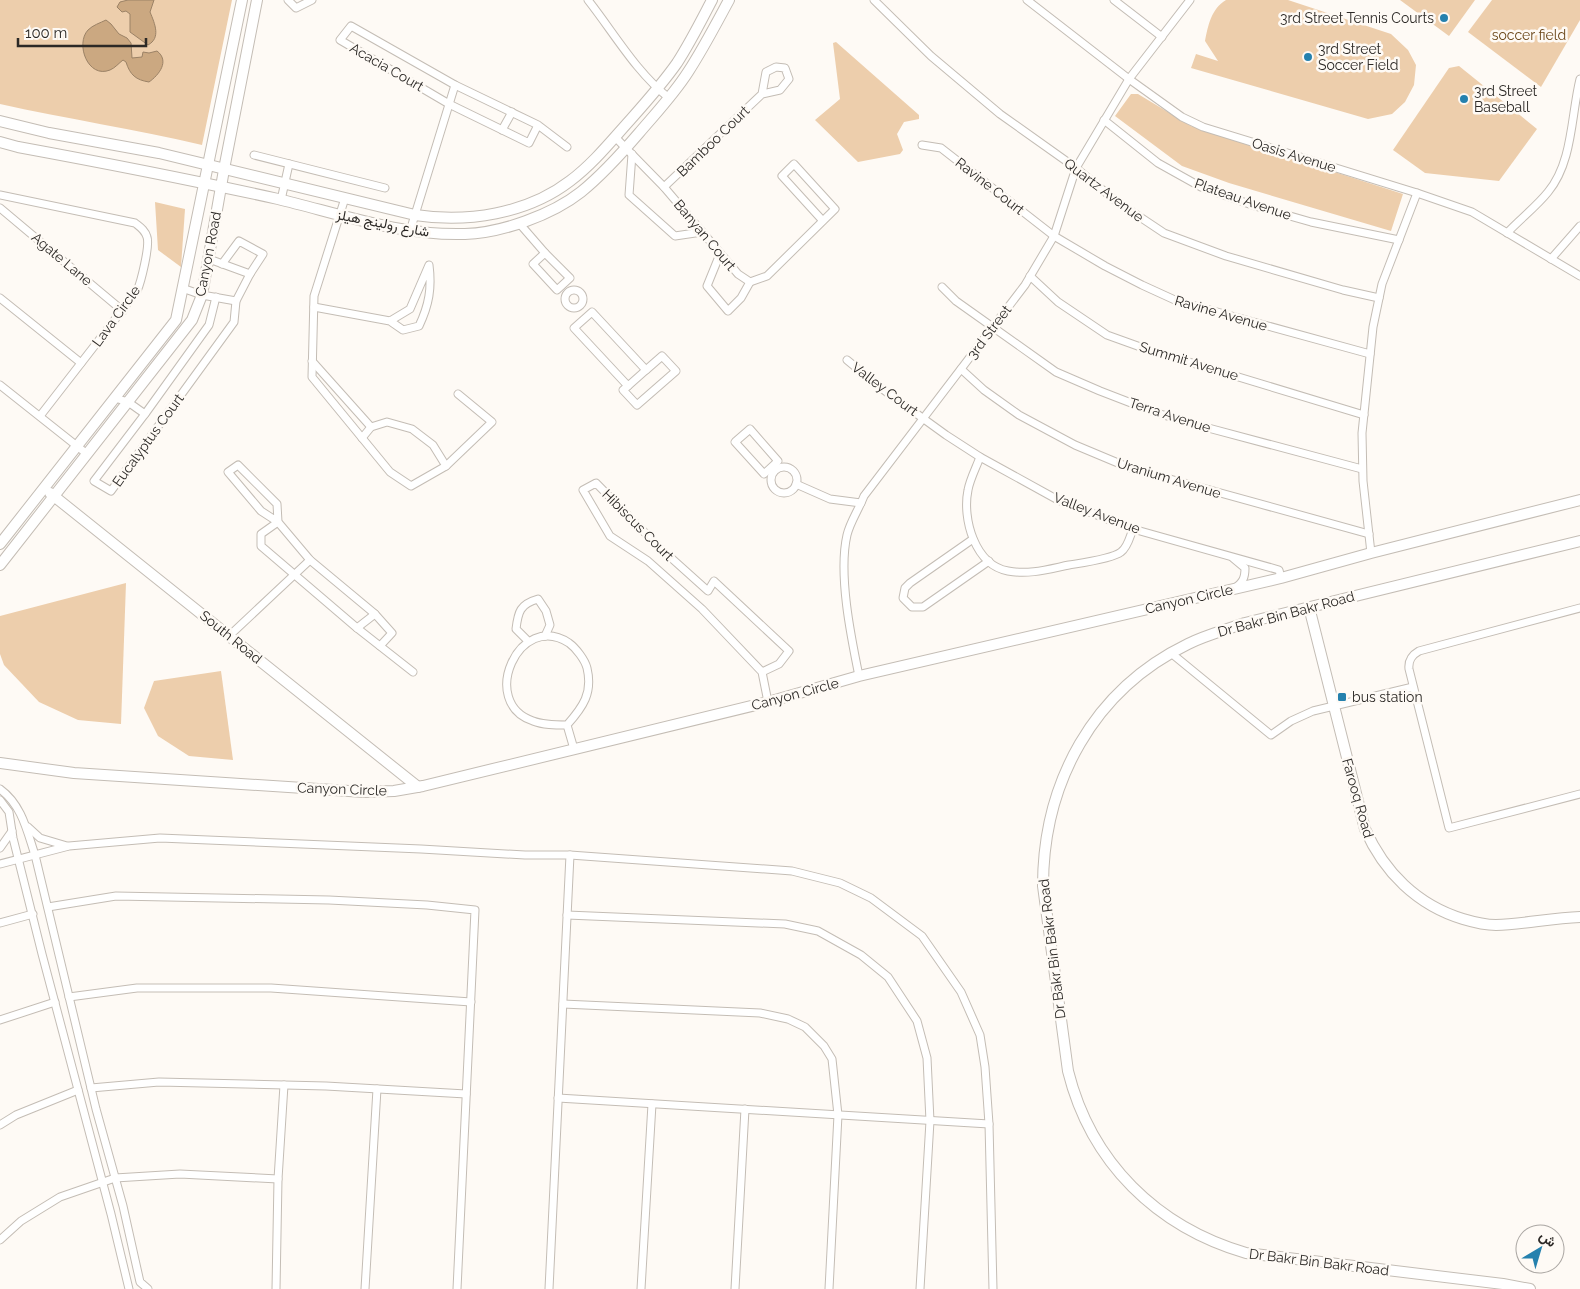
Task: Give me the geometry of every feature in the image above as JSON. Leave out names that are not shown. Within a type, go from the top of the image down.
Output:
[{"type":"main road","name":"Canyon Road","points":[[0,544],[176,320],[242,0]]},
{"type":"main road","name":"Canyon Road","points":[[0,565],[192,320],[202,295],[257,0]]},
{"type":"main road","name":"شارع رولينج هيلز","points":[[0,121],[50,133],[159,153],[415,215],[438,218],[463,218],[515,209],[540,199],[570,182],[615,137],[657,89],[676,63],[712,0]]},
{"type":"main road","name":"شارع رولينج هيلز","points":[[0,142],[204,183],[410,231],[466,234],[490,230],[519,223],[548,212],[579,194],[629,151],[688,72],[712,33],[729,0]]},
{"type":"main road","name":"South Road","points":[[43,489],[55,495],[418,787]]},
{"type":"main road","name":"Canyon Circle","points":[[0,763],[74,773],[364,792],[394,791],[418,787],[768,702],[859,676],[1281,578],[1371,552],[1580,500]]},
{"type":"main road","name":"Dr Bakr Bin Bakr Road","points":[[1530,1289],[1503,1284],[1246,1253],[1226,1248],[1187,1230],[1152,1205],[1116,1170],[1100,1147],[1080,1110],[1068,1071],[1043,886],[1043,858],[1047,832],[1062,780],[1075,751],[1089,728],[1105,706],[1126,686],[1145,669],[1171,653],[1210,634],[1309,607],[1580,541]]},
{"type":"main road","name":"Farooq Road","points":[[1309,607],[1365,829],[1382,862],[1417,897],[1452,916],[1482,924],[1496,925],[1580,918]]},
{"type":"street","points":[[288,0],[296,8],[312,0]]},
{"type":"street","points":[[588,0],[628,54],[657,89],[669,98]]},
{"type":"street","name":"Quartz Avenue","points":[[874,0],[931,56],[1000,114],[1076,168],[1116,201],[1164,233],[1226,256],[1343,290],[1379,298]]},
{"type":"street","name":"Oasis Avenue","points":[[1027,0],[1182,118],[1203,127],[1417,193],[1472,212],[1580,276]]},
{"type":"street","points":[[1114,0],[1162,37]]},
{"type":"street","name":"3rd Street","points":[[859,676],[852,640],[844,571],[847,534],[864,496],[1030,276],[1054,236],[1076,168],[1129,79],[1187,1]]},
{"type":"street","name":"Acacia Court","points":[[538,125],[529,143],[450,104],[340,40],[351,26],[455,85],[538,125],[568,147]]},
{"type":"street","points":[[1507,233],[1549,191],[1561,168],[1568,148],[1580,79]]},
{"type":"street","points":[[410,231],[455,85]]},
{"type":"street","name":"Bamboo Court","points":[[664,187],[762,94]]},
{"type":"street","points":[[502,130],[512,112]]},
{"type":"street","name":"Plateau Avenue","points":[[1104,120],[1158,163],[1201,187],[1255,206],[1311,222],[1399,240]]},
{"type":"street","name":"Banyan Court","points":[[615,137],[664,187],[738,274],[750,282]]},
{"type":"street","name":"Ravine Court","points":[[922,146],[941,148],[1054,236]]},
{"type":"street","points":[[629,151],[629,195],[675,236],[702,232]]},
{"type":"street","points":[[254,156],[385,188]]},
{"type":"street","points":[[281,200],[289,164]]},
{"type":"street","points":[[720,254],[707,286],[728,311],[741,298],[750,282],[767,276],[823,221],[835,209],[794,164],[782,176],[823,221]]},
{"type":"street","points":[[1371,552],[1362,469],[1364,414],[1373,327],[1382,284],[1417,193]]},
{"type":"street","name":"Lava Circle","points":[[0,195],[123,219],[135,223],[143,229],[148,239],[142,281],[137,291],[40,416]]},
{"type":"street","points":[[345,198],[314,296],[312,377],[390,472],[411,486],[446,466],[492,422],[458,394]]},
{"type":"street","name":"Agate Lane","points":[[0,208],[123,311]]},
{"type":"street","points":[[519,223],[570,278],[557,290],[533,264],[545,253]]},
{"type":"street","points":[[1551,259],[1580,226]]},
{"type":"street","name":"Ravine Avenue","points":[[1054,236],[1105,266],[1177,301],[1370,354]]},
{"type":"street","name":"Eucalyptus Court","points":[[216,298],[209,326],[94,481],[111,492],[234,322],[236,301],[263,254],[239,241],[222,264]]},
{"type":"street","points":[[208,258],[250,274]]},
{"type":"street","points":[[314,307],[390,321],[403,330],[419,326],[427,311],[431,282],[429,265],[410,309],[390,321]]},
{"type":"street","name":"Summit Avenue","points":[[1030,276],[1058,302],[1107,336],[1364,414]]},
{"type":"street","points":[[564,284],[568,292]]},
{"type":"street","name":"Terra Avenue","points":[[942,287],[956,300],[1056,372],[1157,413],[1362,469]]},
{"type":"street","points":[[182,288],[202,295],[236,301]]},
{"type":"street","points":[[578,290],[582,295],[584,300],[579,307],[571,308],[566,304],[565,298],[568,292],[578,290]]},
{"type":"street","points":[[0,298],[81,363]]},
{"type":"street","points":[[579,307],[587,317]]},
{"type":"street","points":[[628,386],[574,328],[592,312],[646,370]]},
{"type":"street","points":[[662,356],[676,371],[637,405],[623,390],[646,370],[662,356]]},
{"type":"street","points":[[312,360],[371,427]]},
{"type":"street","name":"Valley Court","points":[[847,360],[880,388],[924,418]]},
{"type":"street","name":"Uranium Avenue","points":[[961,369],[984,390],[1019,415],[1075,445],[1130,468],[1369,534]]},
{"type":"street","points":[[0,384],[88,454]]},
{"type":"street","name":"Eucalyptus Court","points":[[115,398],[128,402],[145,414]]},
{"type":"street","name":"Valley Avenue","points":[[924,418],[980,457],[1058,500],[1133,528],[1279,570],[1281,578]]},
{"type":"street","points":[[362,438],[371,427],[388,422],[412,429],[433,445],[446,466]]},
{"type":"street","points":[[773,468],[764,474],[735,442],[750,429],[778,460],[773,468],[773,486],[779,491],[787,492],[794,488],[796,475],[791,469],[773,468]]},
{"type":"street","points":[[980,457],[968,488],[966,509],[973,539],[989,561],[1006,571],[1027,573],[1102,559],[1121,553],[1127,545],[1133,528]]},
{"type":"street","points":[[278,522],[277,504],[238,464],[228,472],[260,511],[278,522],[310,560],[375,614],[392,633],[380,646]]},
{"type":"street","name":"Hibiscus Court","points":[[596,482],[659,547],[693,578],[708,591],[714,582],[789,651],[779,664],[762,672],[695,602],[648,560],[610,536],[583,490],[596,482]]},
{"type":"street","points":[[796,484],[830,499],[861,503]]},
{"type":"street","points":[[278,522],[261,534],[261,546],[294,576],[413,672]]},
{"type":"street","points":[[973,539],[910,583],[905,588],[903,598],[912,607],[924,608],[989,561]]},
{"type":"street","points":[[1226,554],[1236,559],[1245,568],[1245,576],[1242,583],[1233,589]]},
{"type":"street","points":[[229,636],[310,560]]},
{"type":"street","points":[[528,641],[516,629],[518,614],[527,602],[538,599],[546,611],[550,625],[562,639],[572,645],[586,664],[591,684],[580,710],[567,725]]},
{"type":"street","points":[[1580,608],[1419,650],[1411,657],[1408,663],[1448,828],[1580,794]]},
{"type":"street","points":[[357,628],[375,614]]},
{"type":"street","points":[[545,636],[550,625]]},
{"type":"street","points":[[562,639],[545,636],[528,641],[515,656],[507,675],[506,693],[516,711],[531,721],[567,725]]},
{"type":"street","points":[[1171,653],[1271,735],[1301,715],[1413,687]]},
{"type":"street","points":[[762,672],[768,702]]},
{"type":"street","points":[[567,725],[574,749]]},
{"type":"street","points":[[0,789],[15,804],[29,830],[40,838],[69,846]]},
{"type":"street","points":[[0,800],[9,812],[19,859],[129,1289]]},
{"type":"street","points":[[23,818],[35,855],[140,1282],[148,1289]]},
{"type":"street","points":[[0,848],[12,831]]},
{"type":"street","points":[[0,864],[69,846],[160,838],[525,855],[570,855],[792,871],[840,883],[871,898],[922,936],[961,992],[980,1034],[989,1124],[993,1289]]},
{"type":"street","points":[[549,1289],[570,855]]},
{"type":"street","points":[[48,907],[116,896],[329,900],[426,905],[475,910],[457,1289]]},
{"type":"street","points":[[0,923],[33,914]]},
{"type":"street","points":[[567,915],[785,924],[818,931],[861,955],[888,977],[917,1021],[927,1058],[930,1121],[920,1289]]},
{"type":"street","points":[[69,997],[137,988],[271,988],[471,1002]]},
{"type":"street","points":[[0,1020],[55,1002]]},
{"type":"street","points":[[563,1004],[760,1013],[788,1020],[805,1028],[824,1046],[832,1059],[838,1115],[829,1289]]},
{"type":"street","points":[[91,1088],[159,1082],[284,1085],[466,1094]]},
{"type":"street","points":[[276,1289],[278,1179],[284,1085]]},
{"type":"street","points":[[365,1289],[377,1089]]},
{"type":"street","points":[[0,1125],[16,1115],[78,1090]]},
{"type":"street","points":[[558,1098],[989,1124]]},
{"type":"street","points":[[641,1289],[652,1104]]},
{"type":"street","points":[[735,1289],[745,1109]]},
{"type":"street","points":[[0,1240],[21,1221],[60,1197],[115,1178],[180,1174],[278,1179]]},
{"type":"green space","points":[[0,0],[232,0],[202,145],[0,104]]},
{"type":"green space","points":[[1226,0],[1288,0],[1391,34],[1408,50],[1416,65],[1414,85],[1405,102],[1392,114],[1368,119],[1191,68],[1196,54],[1218,61],[1205,41],[1214,13]]},
{"type":"green space","name":"3rd Street Tennis Courts","points":[[1400,0],[1475,0],[1449,36]]},
{"type":"green space","name":"soccer field","points":[[1492,0],[1580,0],[1580,20],[1541,87],[1468,32]]},
{"type":"green space","points":[[836,42],[919,115],[919,119],[904,122],[897,134],[903,150],[900,154],[858,162],[815,120],[840,99],[833,43]]},
{"type":"green space","name":"3rd Street Baseball","points":[[1459,66],[1537,129],[1499,181],[1425,173],[1393,150],[1449,68]]},
{"type":"green space","points":[[1131,94],[1138,94],[1191,126],[1403,194],[1391,231],[1229,183],[1182,166],[1115,116]]},
{"type":"green space","points":[[155,202],[185,209],[181,267],[158,250]]},
{"type":"green space","points":[[126,583],[121,724],[78,720],[39,702],[4,665],[0,654],[0,616]]},
{"type":"green space","points":[[221,671],[233,760],[189,756],[158,736],[144,708],[154,681]]},
{"type":"shaded area","points":[[128,0],[154,0],[150,12],[156,35],[148,45],[130,32],[130,14],[126,11],[122,12],[117,7],[120,2]]},
{"type":"shaded area","points":[[106,20],[119,34],[127,38],[131,43],[132,58],[142,57],[143,52],[157,51],[161,55],[163,59],[162,68],[149,82],[134,76],[123,60],[110,70],[95,70],[90,65],[83,51],[84,36],[94,25]]},
{"type":"place","name":"3rd Street Tennis Courts","points":[[1444,18]]},
{"type":"place","name":"3rd Street Soccer Field","points":[[1308,57]]},
{"type":"place","name":"3rd Street Baseball","points":[[1464,99]]},
{"type":"place","name":"bus station","points":[[1342,697]]}]
